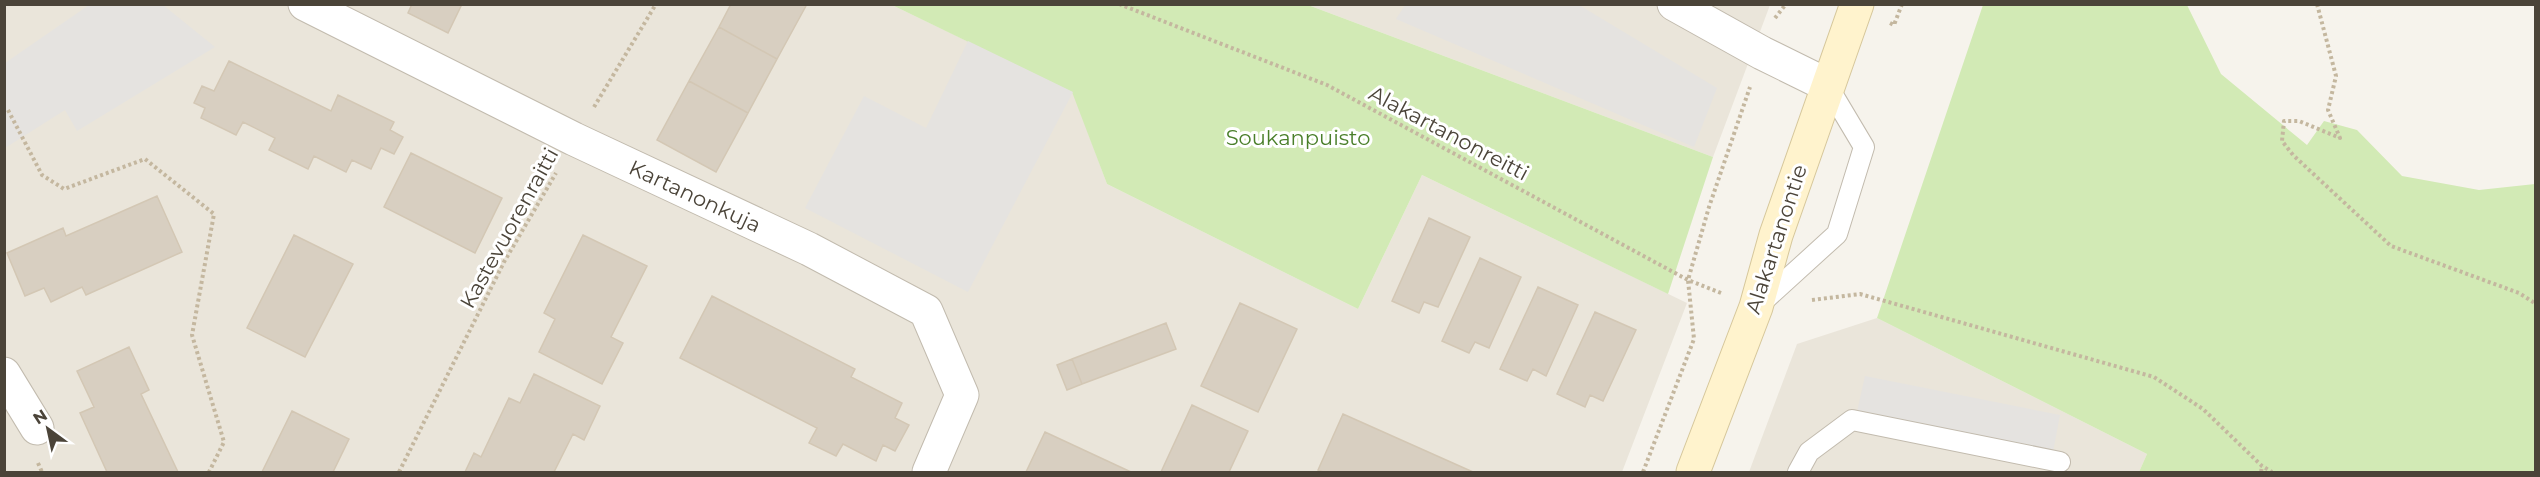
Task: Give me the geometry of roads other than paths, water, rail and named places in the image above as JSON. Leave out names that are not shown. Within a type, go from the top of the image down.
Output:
[{"type":"street","name":"Kartanonkuja","points":[[305,4],[574,139],[809,249],[926,310],[962,395],[929,472]]},
{"type":"street","points":[[1674,4],[1762,53],[1827,85]]},
{"type":"street","name":"Alakartanontie","points":[[1693,472],[1756,308],[1776,234],[1857,4]]},
{"type":"street","points":[[4,374],[37,428]]},
{"type":"lane","points":[[1756,308],[1837,234],[1864,147],[1827,85]]},
{"type":"lane","points":[[1798,472],[1809,452],[1852,420],[2060,462]]},
{"type":"park label","name":"Soukanpuisto","points":[[1298,137]]}]
